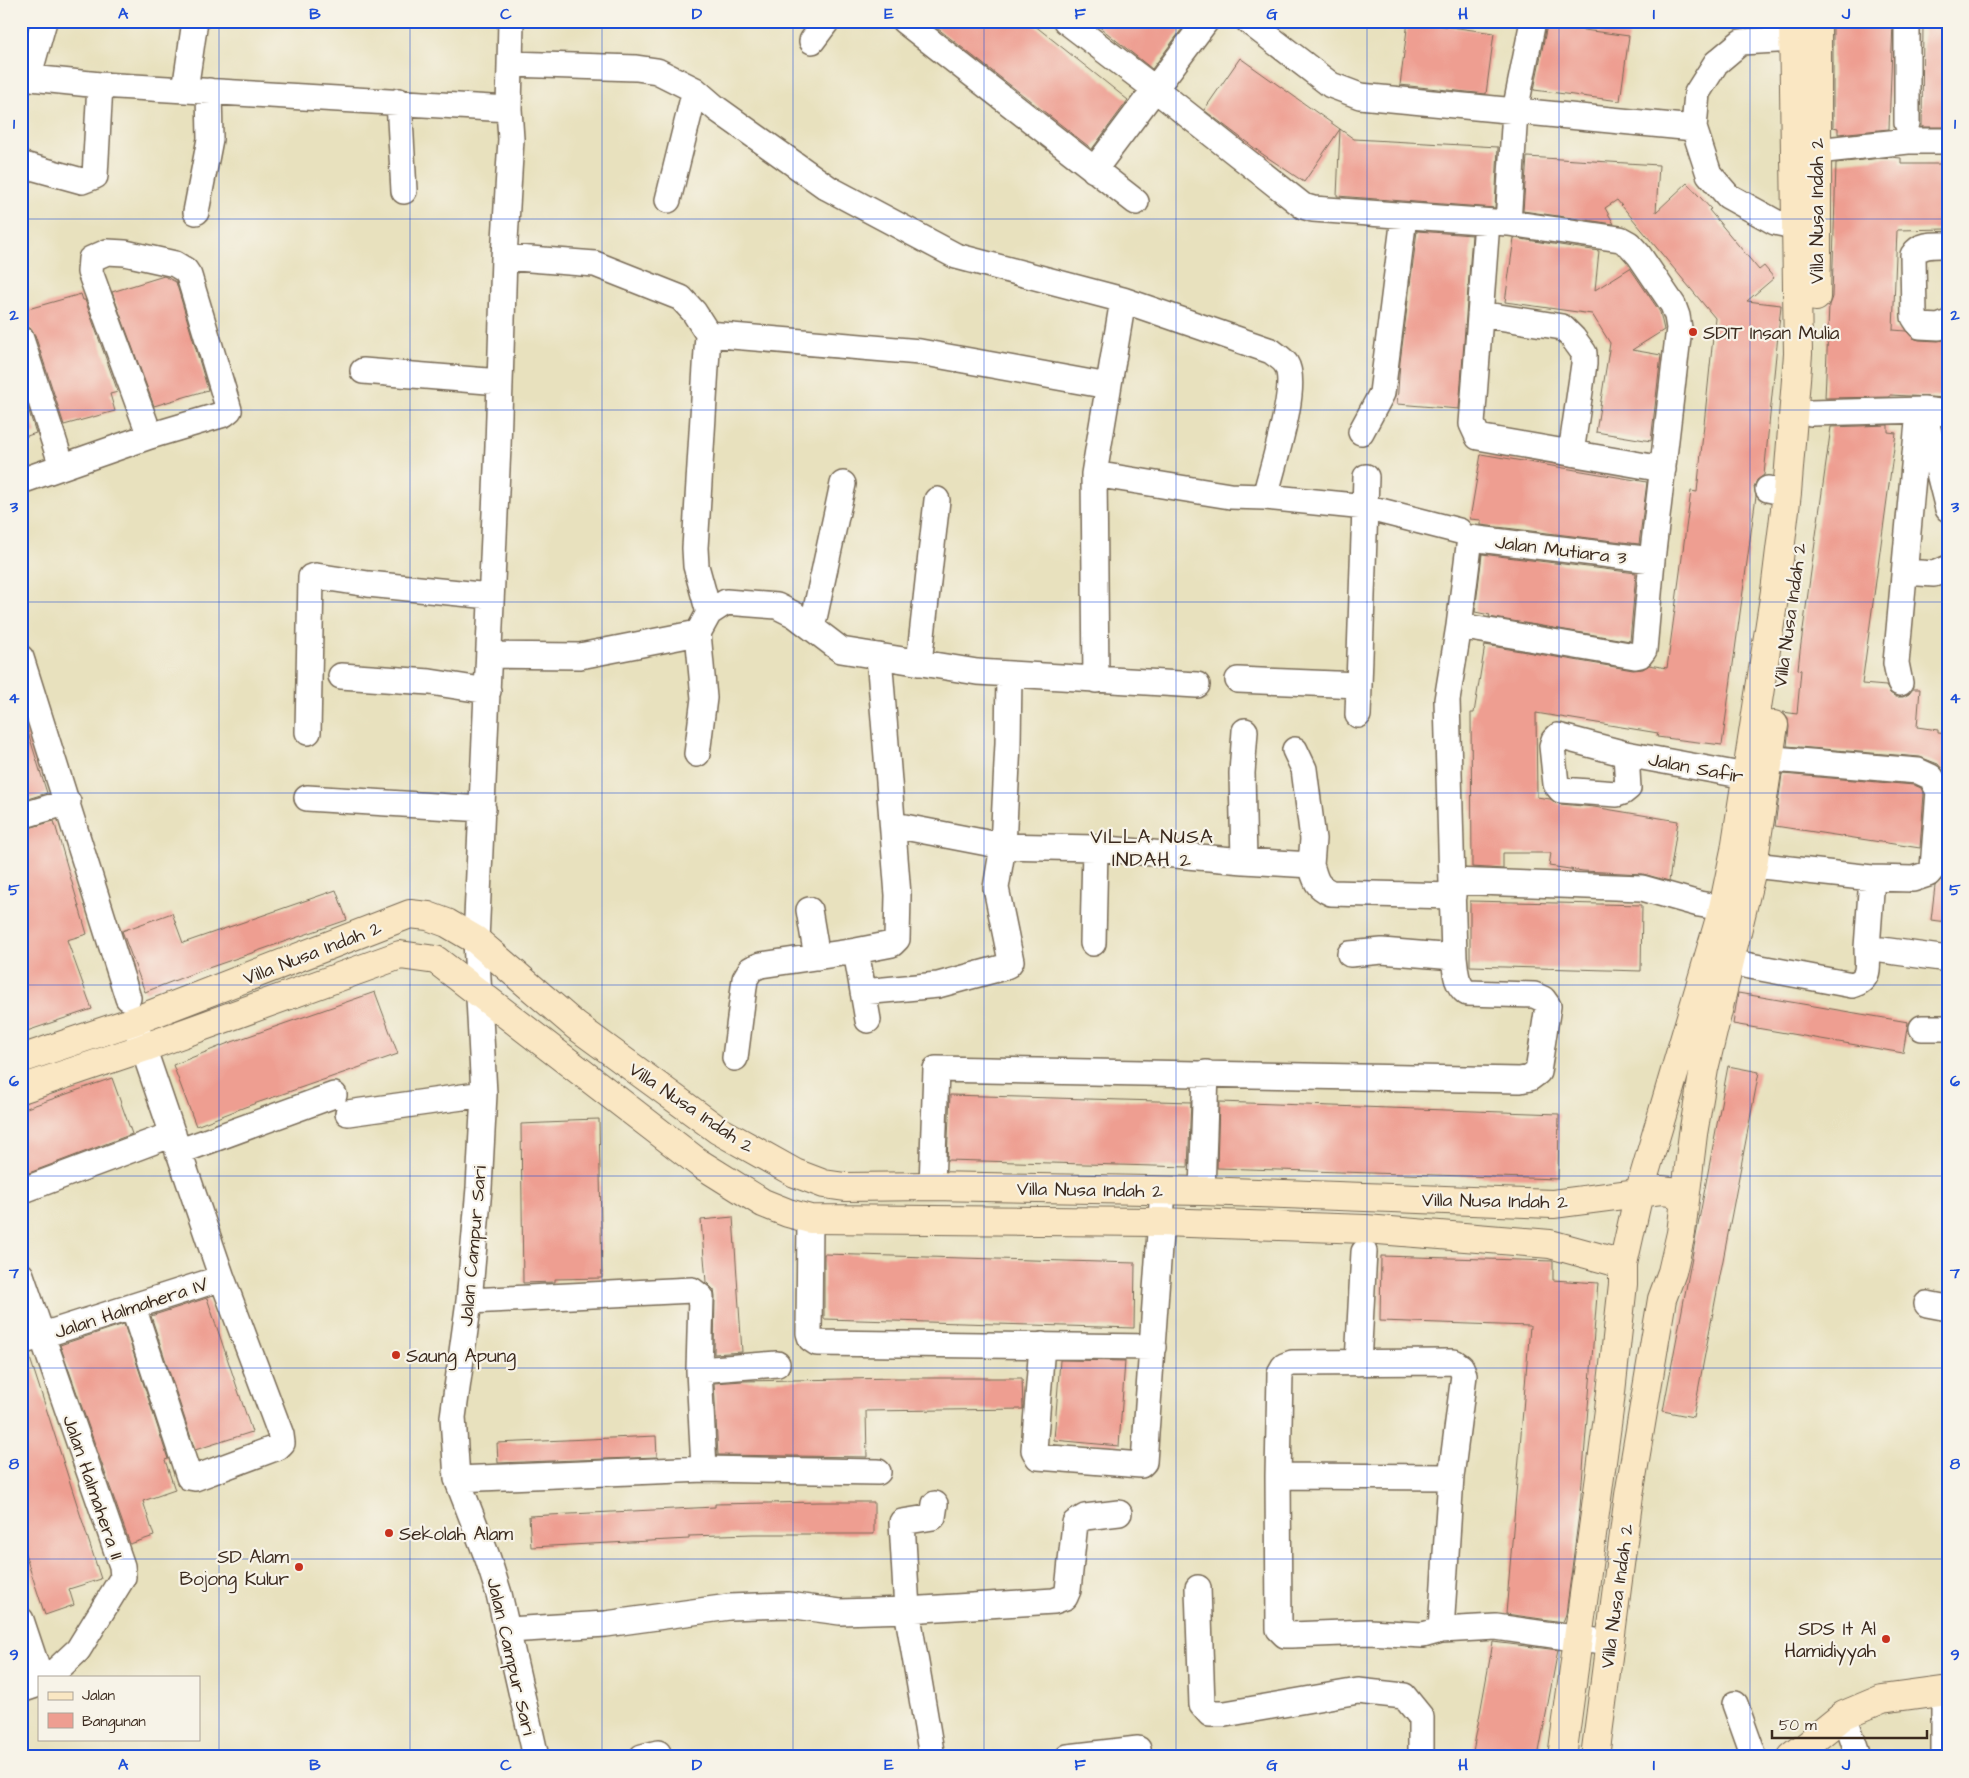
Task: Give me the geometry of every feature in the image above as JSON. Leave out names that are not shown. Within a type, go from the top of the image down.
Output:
[{"type":"main road","name":"Villa Nusa Indah 2","points":[[1562,1757],[1609,1410],[1623,1274],[1639,1193],[1723,908],[1735,850],[1758,768],[1800,541],[1811,413],[1817,252],[1806,150],[1805,30]]},
{"type":"main road","name":"Villa Nusa Indah 2","points":[[1595,1757],[1629,1496],[1662,1299],[1672,1272],[1681,1233],[1693,1134],[1704,1069],[1754,865],[1758,768],[1775,591],[1777,491],[1798,354],[1798,227],[1806,150]]},
{"type":"main road","name":"Villa Nusa Indah 2","points":[[21,1059],[131,1010],[410,914],[428,916],[447,923],[476,940],[576,1026],[718,1130],[796,1173],[824,1184],[845,1187],[932,1186],[1202,1191],[1553,1204],[1650,1190],[1671,1191],[1685,1200]]},
{"type":"main road","name":"Villa Nusa Indah 2","points":[[21,1088],[143,1048],[400,955],[436,960],[699,1163],[763,1203],[810,1219],[1160,1222],[1366,1229],[1550,1244],[1623,1274]]},
{"type":"main road","points":[[1623,1274],[1638,1296],[1648,1300],[1662,1299]]},
{"type":"main road","points":[[1572,1689],[1603,1694]]},
{"type":"main road","points":[[1792,1757],[1844,1715],[1882,1699],[1946,1690]]},
{"type":"street","points":[[44,21],[24,78],[100,85],[509,109]]},
{"type":"street","points":[[195,21],[197,91],[210,139],[196,212]]},
{"type":"street","name":"Jalan Campur Sari","points":[[511,21],[509,109],[511,139],[504,257],[490,596],[488,691],[476,940],[484,1094],[470,1301],[453,1417],[456,1479],[488,1559],[509,1630],[536,1757]]},
{"type":"street","points":[[812,42],[827,21]]},
{"type":"street","points":[[904,21],[1136,202]]},
{"type":"street","points":[[1066,21],[1303,206],[1313,209],[1404,217],[1498,222],[1620,239],[1629,244],[1639,255],[1673,305],[1678,316],[1679,328],[1652,560],[1644,650],[1640,655],[1635,656],[1459,626]]},
{"type":"street","points":[[1094,170],[1206,21]]},
{"type":"street","points":[[1248,21],[1331,85],[1360,96],[1694,128]]},
{"type":"street","points":[[1533,21],[1515,111],[1498,222],[1480,314],[1472,424],[1478,437],[1664,469]]},
{"type":"street","points":[[1907,21],[1907,124]]},
{"type":"street","points":[[1798,227],[1775,222],[1728,196],[1709,174],[1694,128],[1698,93],[1716,63],[1741,42],[1805,30]]},
{"type":"street","points":[[511,64],[636,68],[657,72],[695,90],[717,109],[828,188],[956,256],[1123,300],[1271,352],[1286,364],[1290,374],[1289,402],[1265,496]]},
{"type":"street","points":[[24,165],[82,181],[95,176],[100,85]]},
{"type":"street","points":[[668,200],[695,90]]},
{"type":"street","points":[[399,102],[404,190]]},
{"type":"street","points":[[1806,150],[1908,141],[1948,141]]},
{"type":"street","points":[[1361,432],[1382,393],[1404,217]]},
{"type":"street","points":[[1948,245],[1930,244],[1915,251],[1913,255],[1914,317],[1920,326],[1939,327],[1948,323]]},
{"type":"street","points":[[21,481],[150,436],[224,414],[229,410],[189,276],[185,270],[175,264],[125,253],[107,252],[91,260],[90,272],[150,436]]},
{"type":"street","points":[[504,257],[595,264],[681,298],[694,312],[708,334],[695,548],[704,623],[704,698],[698,754]]},
{"type":"street","points":[[1096,680],[1094,474],[1123,300]]},
{"type":"street","points":[[1480,314],[1562,327],[1584,353],[1571,453]]},
{"type":"street","points":[[708,334],[920,352],[1108,386]]},
{"type":"street","points":[[21,339],[62,466]]},
{"type":"street","points":[[364,371],[500,382]]},
{"type":"street","points":[[1921,410],[1948,509]]},
{"type":"street","points":[[1900,683],[1896,663],[1921,410]]},
{"type":"street","points":[[1811,413],[1921,410],[1948,413]]},
{"type":"street","name":"Jalan Mutiara 3","points":[[1094,474],[1230,496],[1265,496],[1365,507],[1465,535],[1652,560]]},
{"type":"street","points":[[1358,715],[1366,477]]},
{"type":"street","points":[[812,628],[843,484]]},
{"type":"street","points":[[919,663],[937,500]]},
{"type":"street","points":[[932,1186],[936,1068],[1520,1080],[1530,1078],[1538,1072],[1548,1006],[1543,999],[1534,995],[1467,993],[1457,982],[1454,957],[1447,700],[1459,626],[1465,535]]},
{"type":"street","points":[[1905,572],[1934,574],[1948,568]]},
{"type":"street","points":[[308,732],[311,577],[316,576],[368,584],[490,596]]},
{"type":"street","points":[[489,656],[580,656],[704,623],[726,602],[777,606],[795,615],[841,650],[1009,675],[1198,685]]},
{"type":"street","points":[[735,1058],[747,973],[751,969],[761,965],[892,944],[897,939],[898,895],[894,825],[879,656]]},
{"type":"street","points":[[21,658],[68,802],[143,1048],[222,1278],[281,1435],[282,1443],[278,1447],[195,1478],[189,1477],[133,1307]]},
{"type":"street","points":[[863,992],[938,985],[1008,965],[1011,961],[996,888],[1003,846],[1009,675]]},
{"type":"street","points":[[341,676],[430,682],[488,691]]},
{"type":"street","points":[[1238,680],[1359,685]]},
{"type":"street","points":[[1244,861],[1242,773],[1245,731]]},
{"type":"street","points":[[1295,750],[1304,769],[1313,839],[1311,865],[1320,888],[1331,893],[1452,888],[1642,888],[1698,904],[1723,908]]},
{"type":"street","name":"Jalan Safir","points":[[1626,754],[1758,768],[1918,771],[1931,777],[1939,791],[1933,868],[1928,874],[1912,880],[1872,878]]},
{"type":"street","points":[[307,798],[483,809]]},
{"type":"street","points":[[21,816],[68,802]]},
{"type":"street","points":[[894,825],[1003,846],[1095,848],[1311,865]]},
{"type":"street","points":[[1093,943],[1095,848]]},
{"type":"street","points":[[1729,962],[1852,985],[1863,980],[1866,976],[1872,878],[1754,865]]},
{"type":"street","points":[[809,910],[817,957]]},
{"type":"street","points":[[1868,948],[1948,959]]},
{"type":"street","points":[[856,951],[868,1020]]},
{"type":"street","points":[[1350,954],[1382,951],[1454,957]]},
{"type":"street","points":[[1922,1028],[1948,1028]]},
{"type":"street","points":[[1202,1191],[1206,1073]]},
{"type":"street","points":[[21,1191],[176,1143],[341,1104],[484,1094]]},
{"type":"street","points":[[1042,1345],[1034,1450],[1038,1457],[1137,1466],[1144,1462],[1163,1190]]},
{"type":"street","points":[[810,1219],[809,1332],[811,1339],[817,1343],[1153,1347]]},
{"type":"street","points":[[1358,1363],[1364,1252]]},
{"type":"street","points":[[21,1275],[31,1339]]},
{"type":"street","name":"Jalan Halmahera IV","points":[[31,1339],[222,1278]]},
{"type":"street","points":[[470,1301],[692,1290],[697,1292],[701,1297],[699,1370],[704,1469]]},
{"type":"street","name":"Jalan Halmahera II","points":[[31,1339],[118,1557],[123,1577],[78,1650],[51,1676]]},
{"type":"street","points":[[1441,1630],[1451,1477],[1464,1375],[1461,1367],[1454,1362],[1292,1363],[1284,1366],[1280,1373],[1278,1476],[1279,1629],[1285,1635],[1368,1632],[1423,1635],[1441,1630],[1496,1627],[1609,1644]]},
{"type":"street","points":[[699,1370],[778,1364]]},
{"type":"street","points":[[456,1479],[704,1469],[878,1472]]},
{"type":"street","points":[[1278,1476],[1451,1477]]},
{"type":"street","points":[[932,1757],[907,1610],[902,1522],[933,1518],[935,1504]]},
{"type":"street","points":[[509,1630],[606,1624],[729,1607],[788,1605],[840,1612],[1054,1601],[1065,1597],[1068,1590],[1075,1523],[1085,1517],[1119,1513]]},
{"type":"street","points":[[1198,1588],[1202,1705],[1210,1714],[1225,1714],[1358,1691],[1404,1696],[1421,1717],[1421,1757]]},
{"type":"street","points":[[21,1620],[40,1676]]},
{"type":"street","points":[[21,1690],[38,1684]]},
{"type":"street","points":[[1944,1757],[1946,1690]]},
{"type":"street","points":[[1735,1704],[1754,1757]]},
{"type":"street","points":[[1844,1715],[1858,1757]]},
{"type":"street","points":[[1068,1757],[1138,1749],[1139,1757]]},
{"type":"building","points":[[928,21],[1029,21],[1128,100],[1092,149]]},
{"type":"building","points":[[1092,21],[1188,21],[1152,69]]},
{"type":"building","points":[[1408,21],[1494,33],[1486,94],[1400,85]]},
{"type":"building","points":[[1833,21],[1893,21],[1889,129],[1838,134],[1838,128],[1833,127]]},
{"type":"building","points":[[1923,21],[1948,21],[1948,127],[1922,127]]},
{"type":"building","points":[[1547,25],[1629,36],[1620,101],[1534,90]]},
{"type":"building","points":[[1240,58],[1340,129],[1304,182],[1261,153],[1204,110]]},
{"type":"building","points":[[1340,129],[1354,139],[1498,147],[1495,208],[1337,196]]},
{"type":"building","points":[[1527,157],[1659,165],[1656,212],[1687,183],[1711,209],[1709,210],[1759,270],[1764,266],[1774,278],[1747,301],[1781,305],[1764,475],[1757,480],[1754,487],[1756,496],[1722,745],[1657,737],[1658,733],[1536,713],[1537,797],[1550,799],[1560,804],[1594,807],[1678,821],[1669,881],[1643,874],[1583,871],[1549,866],[1551,853],[1503,853],[1503,869],[1472,867],[1471,713],[1474,713],[1485,645],[1633,670],[1643,669],[1649,665],[1667,668],[1691,491],[1697,492],[1715,318],[1617,200],[1605,208],[1614,224],[1523,211]]},
{"type":"building","points":[[1890,157],[1901,158],[1901,164],[1948,164],[1948,229],[1897,230],[1893,330],[1906,331],[1913,338],[1919,340],[1938,341],[1948,339],[1948,398],[1890,395],[1890,397],[1825,398],[1829,305],[1832,297],[1836,163]]},
{"type":"building","points":[[1417,231],[1472,235],[1459,409],[1397,404],[1400,362]]},
{"type":"building","points":[[1514,238],[1599,251],[1595,290],[1630,268],[1660,312],[1664,330],[1632,350],[1661,355],[1651,441],[1596,432],[1610,343],[1592,314],[1505,302]]},
{"type":"building","points":[[164,276],[176,282],[208,390],[154,406],[112,292]]},
{"type":"building","points":[[81,294],[83,300],[85,300],[118,392],[110,394],[115,411],[64,425],[35,335],[30,328],[22,325],[21,311]]},
{"type":"building","points":[[21,387],[36,433],[21,438]]},
{"type":"building","points":[[1888,425],[1888,432],[1896,433],[1862,684],[1886,686],[1890,693],[1896,697],[1903,697],[1913,689],[1920,689],[1917,727],[1938,730],[1938,733],[1948,734],[1948,777],[1938,764],[1920,757],[1787,746],[1789,727],[1788,719],[1783,712],[1797,714],[1801,670],[1798,669],[1800,651],[1831,427]]},
{"type":"building","points":[[1481,454],[1647,482],[1639,544],[1481,525],[1481,520],[1470,519]]},
{"type":"building","points":[[1482,554],[1636,573],[1630,641],[1489,617],[1490,615],[1475,612]]},
{"type":"building","points":[[25,723],[47,793],[21,801],[21,724]]},
{"type":"building","points":[[1782,774],[1914,785],[1921,788],[1924,794],[1920,848],[1775,826]]},
{"type":"building","points":[[54,821],[87,934],[67,940],[92,1009],[21,1033],[21,830]]},
{"type":"building","points":[[1946,872],[1948,873],[1948,922],[1931,920],[1935,886],[1944,877]]},
{"type":"building","points":[[336,890],[347,920],[145,992],[122,931],[172,913],[183,943]]},
{"type":"building","points":[[1470,901],[1642,905],[1641,971],[1470,966]]},
{"type":"building","points":[[375,992],[398,1054],[196,1126],[173,1065],[226,1044]]},
{"type":"building","points":[[1738,993],[1908,1022],[1903,1053],[1733,1024]]},
{"type":"building","points":[[1728,1066],[1759,1072],[1693,1417],[1663,1411]]},
{"type":"building","points":[[112,1078],[132,1134],[21,1176],[21,1110]]},
{"type":"building","points":[[950,1095],[1191,1102],[1188,1167],[947,1160]]},
{"type":"building","points":[[1219,1102],[1559,1114],[1558,1179],[1217,1168]]},
{"type":"building","points":[[599,1119],[602,1278],[555,1279],[555,1282],[523,1283],[521,1124]]},
{"type":"building","points":[[733,1217],[742,1352],[714,1354],[715,1297],[714,1290],[706,1282],[701,1220]]},
{"type":"building","points":[[824,1254],[1135,1263],[1134,1328],[824,1319]]},
{"type":"building","points":[[1381,1256],[1553,1261],[1553,1280],[1598,1283],[1580,1507],[1566,1614],[1563,1622],[1506,1614],[1530,1326],[1380,1321]]},
{"type":"building","points":[[207,1298],[252,1432],[195,1450],[151,1316]]},
{"type":"building","points":[[124,1324],[168,1459],[165,1460],[175,1490],[143,1501],[154,1536],[130,1544],[60,1345]]},
{"type":"building","points":[[29,1355],[101,1579],[69,1589],[74,1605],[45,1615],[21,1542],[21,1356]]},
{"type":"building","points":[[1060,1360],[1125,1361],[1119,1446],[1054,1440]]},
{"type":"building","points":[[897,1378],[1022,1378],[1023,1409],[866,1411],[867,1457],[718,1455],[714,1383]]},
{"type":"building","points":[[656,1436],[657,1457],[498,1463],[497,1443]]},
{"type":"building","points":[[874,1502],[874,1534],[689,1536],[689,1539],[531,1547],[529,1516],[715,1507],[715,1504]]},
{"type":"building","points":[[1493,1642],[1558,1650],[1538,1757],[1472,1757]]},
{"type":"place","name":"SDIT Insan Mulia","points":[[1693,332]]},
{"type":"place","name":"Saung Apung","points":[[396,1355]]},
{"type":"place","name":"Sekolah Alam","points":[[389,1533]]},
{"type":"place","name":"SD Alam Bojong Kulur","points":[[299,1567]]},
{"type":"place","name":"SDS It Al Hamidiyyah","points":[[1886,1639]]},
{"type":"district","name":"VILLA NUSA INDAH 2","points":[[1152,848]]}]
